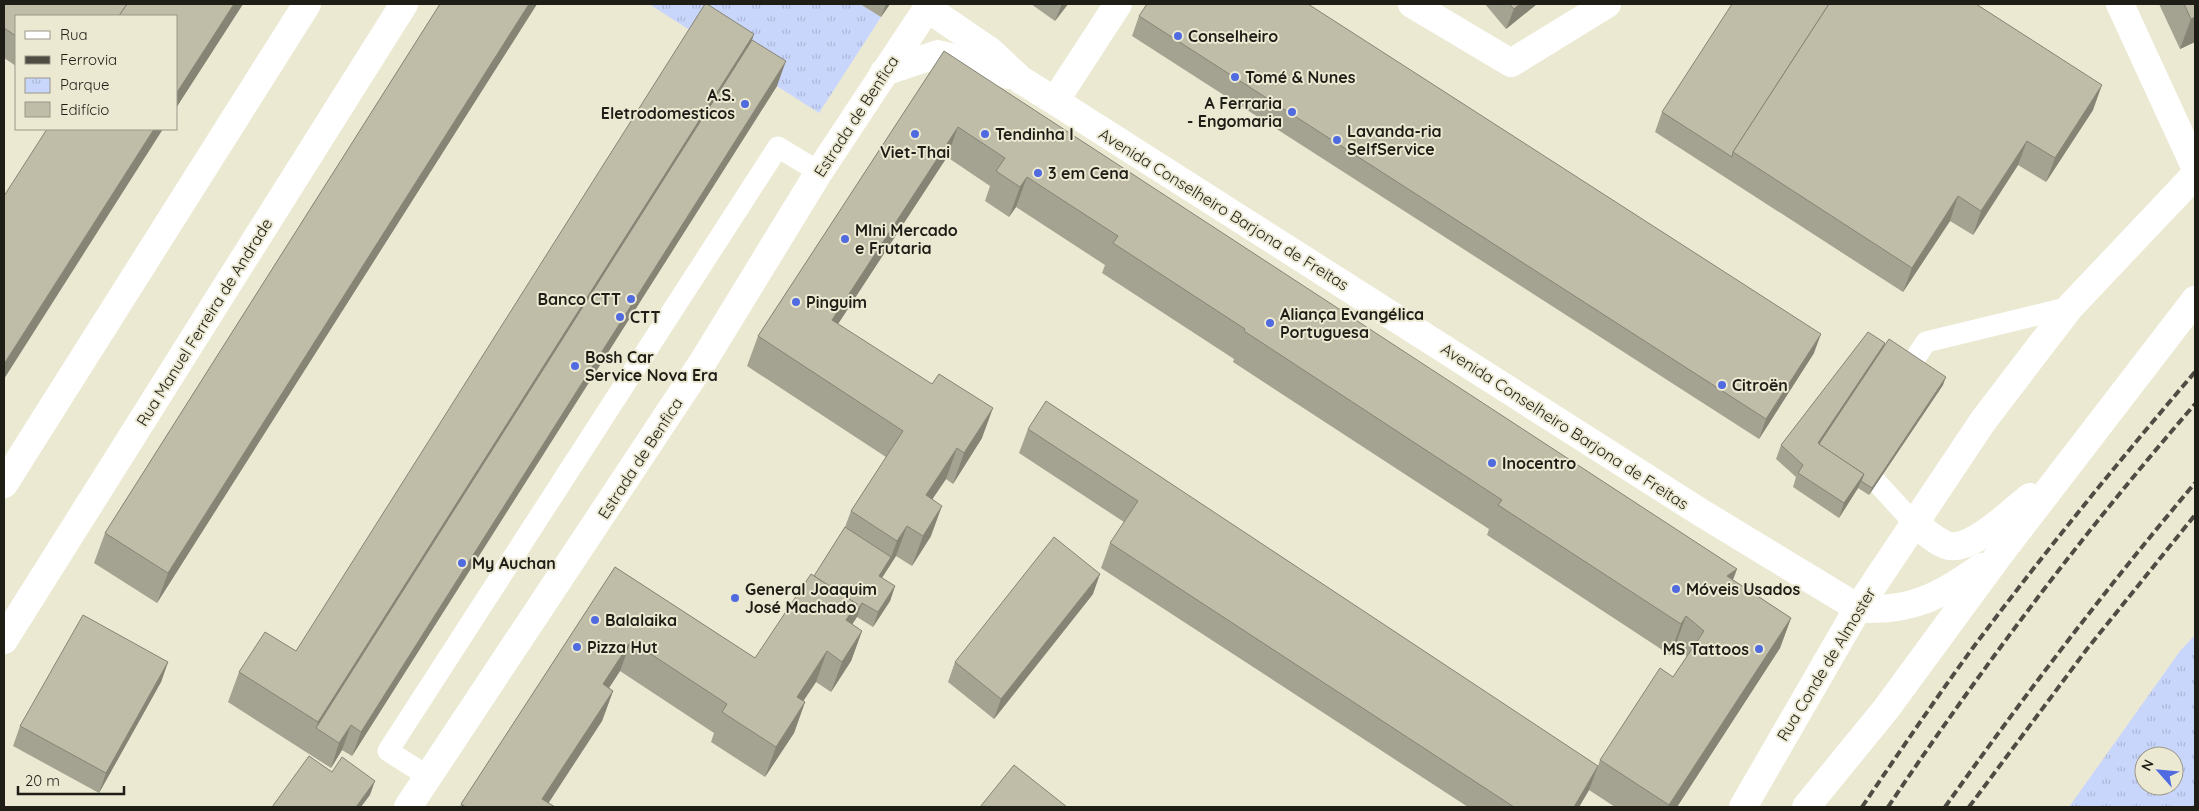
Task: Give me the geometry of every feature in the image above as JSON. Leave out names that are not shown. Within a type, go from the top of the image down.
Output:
[{"type":"street","points":[[4,484],[307,4]]},
{"type":"street","name":"Rua Manuel Ferreira de Andrade","points":[[4,640],[404,4]]},
{"type":"street","points":[[1055,102],[1118,4]]},
{"type":"street","points":[[1412,4],[1511,63],[1607,4]]},
{"type":"street","points":[[2120,4],[2195,167]]},
{"type":"street","name":"Avenida Conselheiro Barjona de Freitas","points":[[929,6],[990,51],[1021,80],[1700,512],[1858,608]]},
{"type":"street","name":"Estrada de Benfica","points":[[408,807],[704,360],[819,172],[929,6]]},
{"type":"street","name":"Avenida Conselheiro Barjona de Freitas","points":[[884,72],[938,54],[967,61],[1021,80]]},
{"type":"street","name":"Rua Conde de Almoster","points":[[1743,807],[1858,608],[1983,422],[2070,308],[2195,175]]},
{"type":"street","points":[[1806,807],[1886,709],[2059,475],[2195,300]]},
{"type":"street","points":[[1914,523],[1949,546],[1965,544],[1976,539],[2059,475]]},
{"type":"street","points":[[1858,608],[1906,607],[1931,599],[1953,587],[1999,555]]},
{"type":"lane","points":[[429,777],[388,751],[778,148],[819,172]]},
{"type":"lane","points":[[1892,394],[1926,342],[2070,308]]},
{"type":"lane","points":[[1862,440],[1851,455],[1914,523]]},
{"type":"green space","points":[[649,4],[860,4],[881,17],[819,113]]},
{"type":"green space","points":[[2195,635],[2195,807],[2069,807],[2180,651]]},
{"type":"building","points":[[4,4],[127,4],[120,15],[15,15],[15,35],[4,28]]},
{"type":"building","points":[[127,4],[234,4],[178,91],[178,15],[120,15]]},
{"type":"building","points":[[440,4],[529,4],[168,573],[105,533]]},
{"type":"building","points":[[705,4],[754,34],[318,722],[239,672],[265,632],[296,651]]},
{"type":"building","points":[[1147,4],[1308,4],[1821,334],[1766,419],[1139,16]]},
{"type":"building","points":[[1509,4],[1520,4],[1514,9]]},
{"type":"building","points":[[1732,4],[1829,4],[1733,152],[1732,157],[1662,112]]},
{"type":"building","points":[[1829,4],[1976,4],[2102,85],[2055,158],[2027,141],[1981,211],[1958,196],[1912,268],[1733,152]]},
{"type":"building","points":[[2184,4],[2195,4],[2195,17],[2191,19]]},
{"type":"building","points":[[752,40],[786,61],[361,732],[351,725],[339,743],[316,728]]},
{"type":"building","points":[[944,51],[1737,569],[1727,576],[1791,618],[1669,805],[1600,760],[1660,668],[1673,677],[1704,631],[1686,616],[1681,624],[1498,505],[1502,500],[1113,243],[1118,236],[1027,177],[1020,187],[996,171],[1005,158],[958,127],[832,320],[932,384],[939,374],[993,408],[964,453],[957,448],[926,495],[942,506],[923,536],[907,526],[897,541],[851,511],[903,431],[758,336]]},
{"type":"building","points":[[46,130],[153,130],[4,364],[4,196]]},
{"type":"building","points":[[1868,332],[1885,343],[1818,443],[1864,474],[1844,503],[1798,473],[1803,465],[1781,445]]},
{"type":"building","points":[[1889,339],[1946,377],[1872,488],[1861,481],[1864,474],[1819,444]]},
{"type":"building","points":[[1046,401],[1598,766],[1574,807],[1514,807],[1110,543],[1138,501],[1028,429]]},
{"type":"building","points":[[845,527],[891,557],[879,576],[895,586],[878,612],[862,603],[851,620],[857,604],[814,576]]},
{"type":"building","points":[[1054,537],[1100,574],[1001,699],[955,662]]},
{"type":"building","points":[[615,567],[755,658],[811,574],[857,604],[846,620],[862,631],[842,662],[827,651],[797,697],[805,702],[776,747],[722,712],[727,704],[631,641],[603,684],[613,691],[542,799],[555,807],[466,807],[461,804]]},
{"type":"building","points":[[83,615],[168,662],[106,773],[20,726]]},
{"type":"building","points":[[309,756],[332,772],[342,757],[375,781],[356,807],[272,807]]},
{"type":"building","points":[[1014,765],[1067,807],[980,807]]},
{"type":"railway","points":[[1862,807],[1944,688],[2026,578],[2195,372]]},
{"type":"railway","points":[[1888,807],[1960,703],[2035,601],[2113,501],[2195,404]]},
{"type":"railway","points":[[1945,807],[2067,642],[2195,483]]},
{"type":"railway","points":[[1969,807],[2087,649],[2195,515]]},
{"type":"place","name":"Conselheiro","points":[[1178,36]]},
{"type":"place","name":"Tomé & Nunes","points":[[1235,77]]},
{"type":"place","name":"A.S. Eletrodomesticos","points":[[745,104]]},
{"type":"place","name":"A Ferraria - Engomaria","points":[[1292,112]]},
{"type":"place","name":"Viet-Thai","points":[[915,134]]},
{"type":"place","name":"Tendinha I","points":[[985,134]]},
{"type":"place","name":"Lavanda-ria SelfService","points":[[1337,140]]},
{"type":"place","name":"3 em Cena","points":[[1038,173]]},
{"type":"place","name":"MIni Mercado e Frutaria","points":[[845,239]]},
{"type":"place","name":"Banco CTT","points":[[631,299]]},
{"type":"place","name":"Pinguim","points":[[796,302]]},
{"type":"place","name":"CTT","points":[[620,317]]},
{"type":"place","name":"Aliança Evangélica Portuguesa","points":[[1270,323]]},
{"type":"place","name":"Bosh Car Service Nova Era","points":[[575,366]]},
{"type":"place","name":"Citroën","points":[[1722,385]]},
{"type":"place","name":"Inocentro","points":[[1492,463]]},
{"type":"place","name":"My Auchan","points":[[462,563]]},
{"type":"place","name":"Móveis Usados","points":[[1676,589]]},
{"type":"place","name":"General Joaquim José Machado","points":[[735,598]]},
{"type":"place","name":"Balalaika","points":[[595,620]]},
{"type":"place","name":"Pizza Hut","points":[[577,647]]},
{"type":"place","name":"MS Tattoos","points":[[1759,649]]}]
